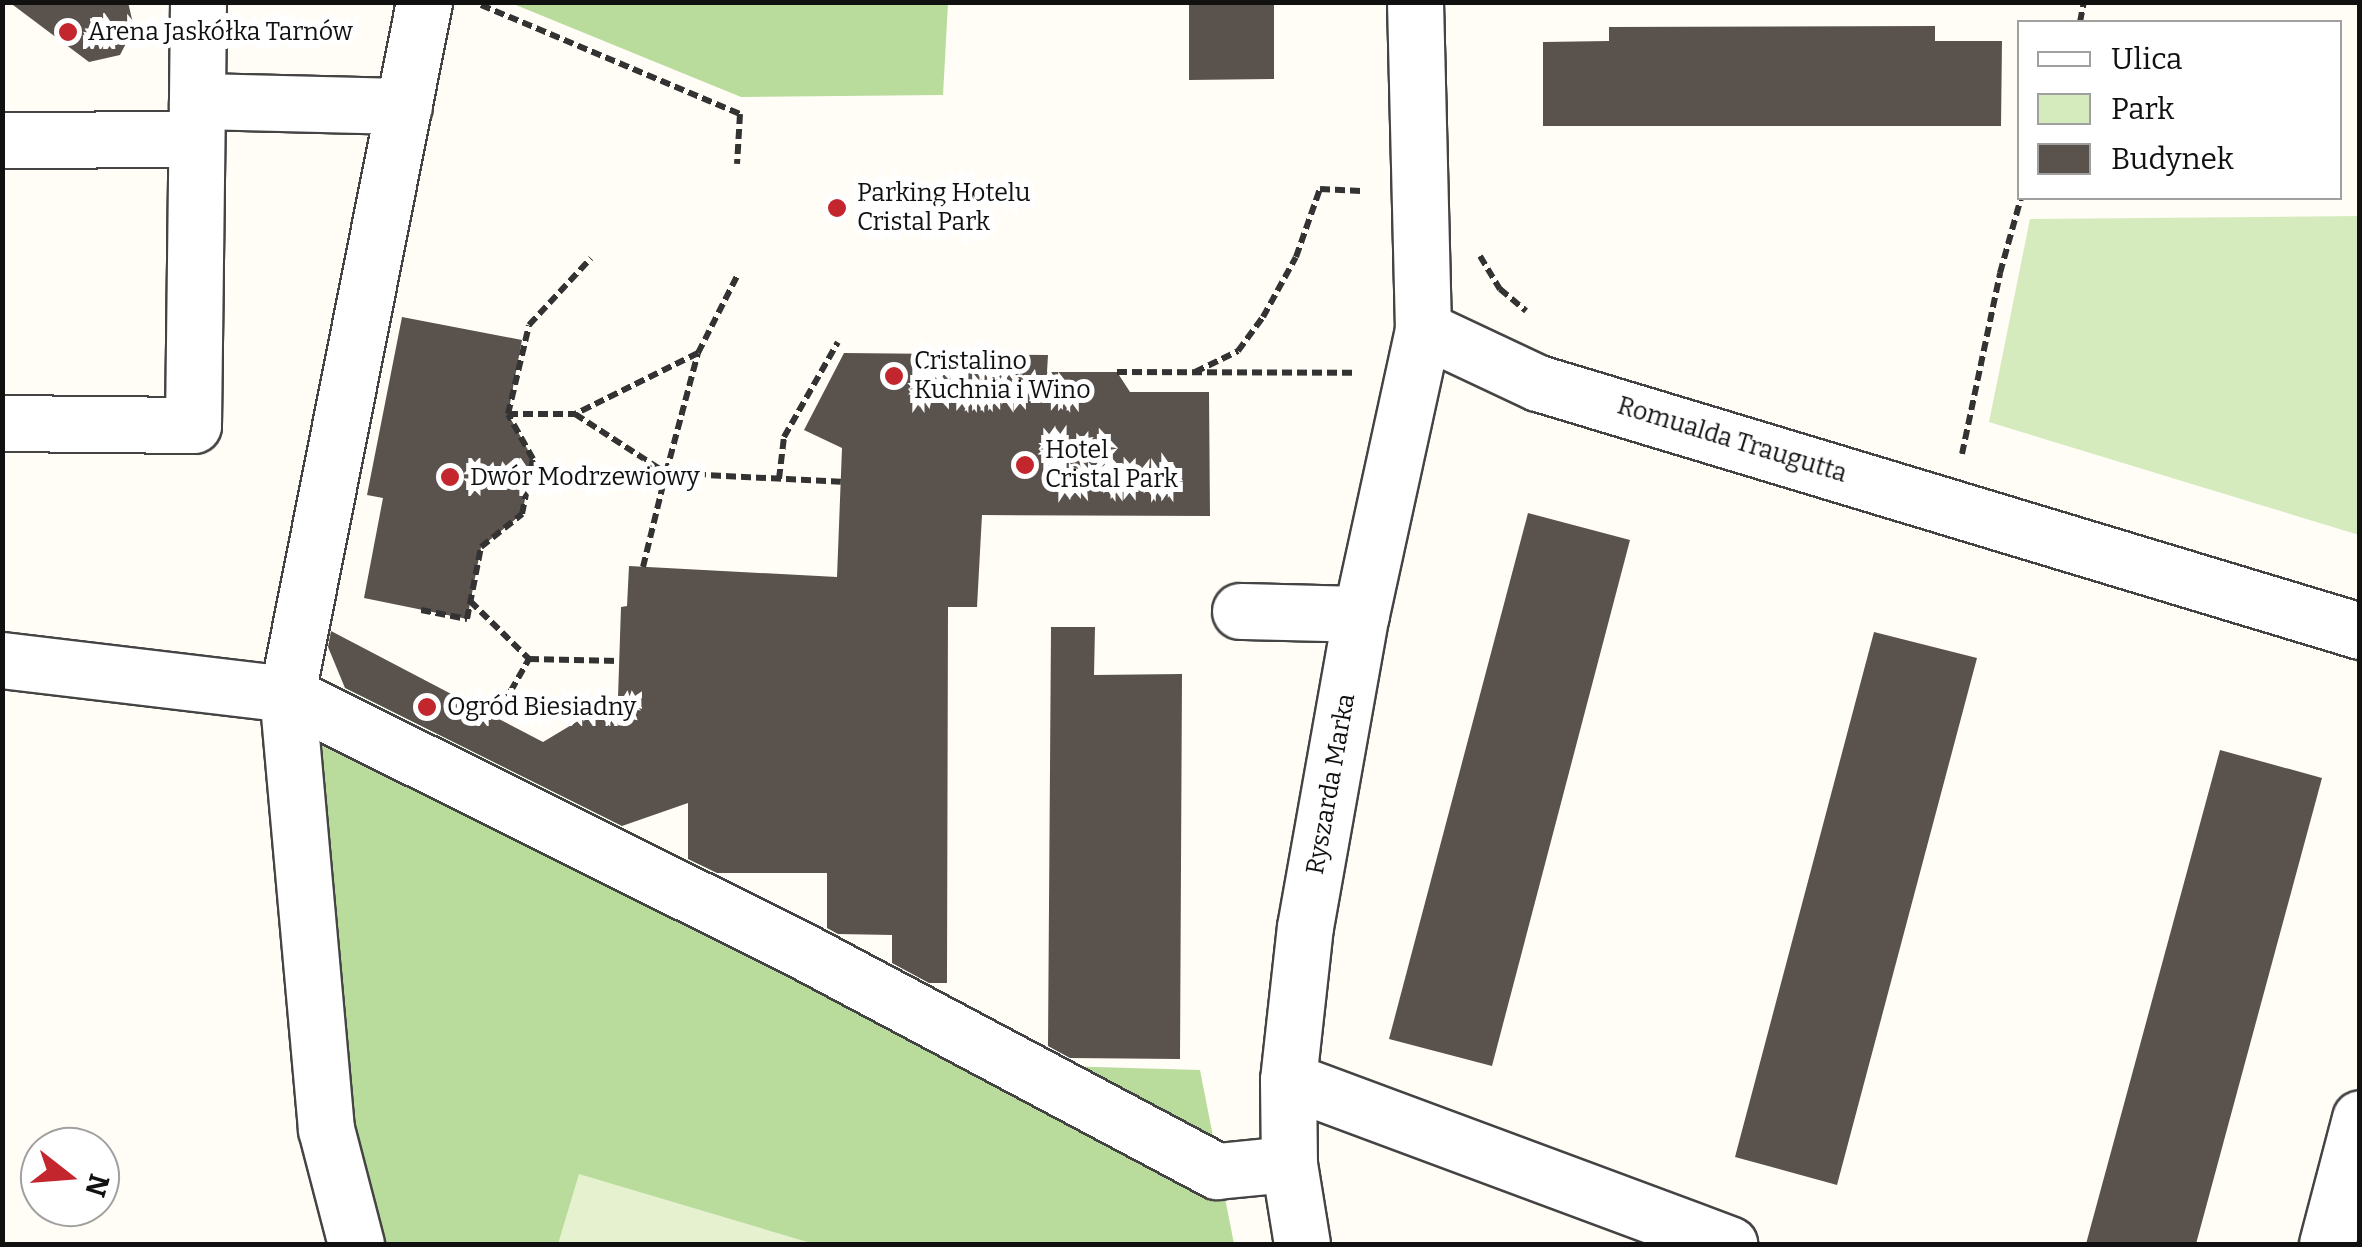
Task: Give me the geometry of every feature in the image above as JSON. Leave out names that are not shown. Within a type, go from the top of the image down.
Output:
[{"type":"street","points":[[2,423],[192,425],[198,2]]},
{"type":"street","points":[[356,1244],[326,1129],[287,694],[424,2]]},
{"type":"street","points":[[1416,2],[1423,329]]},
{"type":"street","points":[[2,140],[196,120],[404,106]]},
{"type":"street","name":"Ryszarda Marka","points":[[1302,1244],[1289,1164],[1288,1080],[1305,927],[1362,614],[1423,329]]},
{"type":"street","name":"Romualda Traugutta","points":[[1423,329],[1538,383],[2360,631]]},
{"type":"street","points":[[1240,611],[1362,614]]},
{"type":"street","points":[[2,660],[287,694],[801,950],[1217,1171],[1289,1164]]},
{"type":"street","points":[[1288,1080],[1729,1244]]},
{"type":"street","points":[[2327,1244],[2360,1118]]},
{"type":"path","points":[[475,2],[740,114],[737,164]]},
{"type":"path","points":[[1195,372],[1238,350],[1263,318],[1296,257],[1320,189],[1361,191]]},
{"type":"path","points":[[1960,460],[2000,273],[2020,200]]},
{"type":"path","points":[[1475,240],[1500,289],[1528,312]]},
{"type":"path","points":[[421,610],[467,620],[481,547],[522,514],[532,460],[508,414],[529,325],[591,258]]},
{"type":"path","points":[[643,567],[698,352],[737,276]]},
{"type":"path","points":[[778,478],[784,437],[838,342]]},
{"type":"path","points":[[508,414],[575,414],[698,352]]},
{"type":"path","points":[[1117,372],[1358,372]]},
{"type":"path","points":[[575,414],[666,473],[841,482]]},
{"type":"path","points":[[470,602],[529,659],[619,662]]},
{"type":"path","points":[[496,718],[529,659]]},
{"type":"green space","points":[[511,3],[948,3],[943,95],[741,97]]},
{"type":"green space","points":[[2359,216],[2359,535],[1989,422],[2030,219]]},
{"type":"green space","points":[[326,730],[959,1063],[1200,1070],[1234,1244],[367,1244],[307,750]]},
{"type":"green space","points":[[579,1174],[814,1244],[558,1244]]},
{"type":"building","name":"Arena Jaskółka Tarnów","points":[[9,2],[128,2],[134,28],[120,55],[89,62]]},
{"type":"building","points":[[1189,2],[1274,2],[1274,79],[1189,80]]},
{"type":"building","points":[[1935,26],[1935,41],[2002,41],[2001,126],[1543,126],[1543,42],[1609,41],[1609,27]]},
{"type":"building","name":"Dwór Modrzewiowy","points":[[402,317],[522,340],[508,414],[533,459],[522,514],[481,547],[467,619],[364,598],[383,498],[367,495]]},
{"type":"building","points":[[844,353],[1048,355],[1047,372],[1117,372],[1130,392],[1209,392],[1210,516],[982,515],[977,607],[948,607],[947,983],[929,983],[892,963],[892,935],[838,934],[827,928],[827,873],[717,873],[688,859],[688,803],[622,826],[345,688],[328,647],[331,631],[543,742],[618,697],[621,607],[627,606],[629,566],[837,577],[842,448],[804,430]]},
{"type":"building","points":[[1528,513],[1630,540],[1492,1066],[1389,1039]]},
{"type":"building","points":[[1051,627],[1095,627],[1094,675],[1182,674],[1180,1059],[1070,1058],[1048,1046]]},
{"type":"building","points":[[1874,632],[1977,658],[1837,1185],[1735,1157]]},
{"type":"building","points":[[2220,750],[2322,778],[2196,1244],[2086,1244]]},
{"type":"place","name":"Arena Jaskółka Tarnów","points":[[68,32]]},
{"type":"place","name":"Parking Hotelu Cristal Park","points":[[837,208]]},
{"type":"place","name":"Cristalino Kuchnia i Wino","points":[[894,376]]},
{"type":"place","name":"Hotel Cristal Park","points":[[1025,465]]},
{"type":"place","name":"Dwór Modrzewiowy","points":[[450,477]]},
{"type":"place","name":"Ogród Biesiadny","points":[[427,707]]}]
